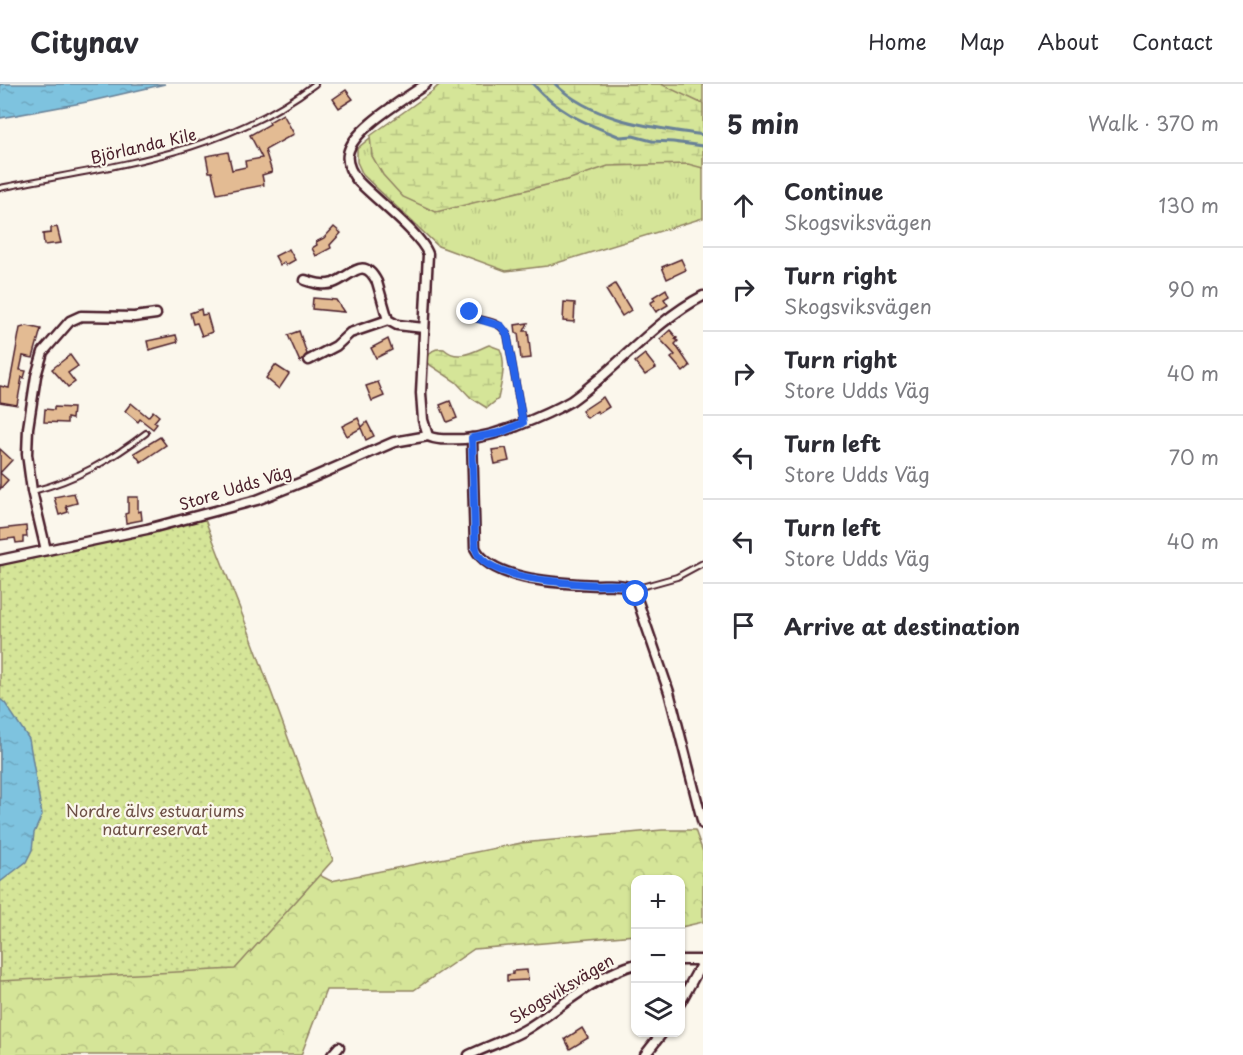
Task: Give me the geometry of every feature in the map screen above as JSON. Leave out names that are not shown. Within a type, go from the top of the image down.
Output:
[{"type":"street","points":[[426,84],[360,133],[351,144],[347,159],[357,180],[427,250],[429,262],[421,407],[428,436]]},
{"type":"street","points":[[305,280],[326,284],[335,282],[357,269],[365,269],[374,276],[388,320],[397,325],[424,328]]},
{"type":"street","name":"Store Udds Väg","points":[[0,560],[147,529],[257,500],[394,442],[428,436],[441,439],[472,438],[499,433],[570,401],[610,370],[670,317],[703,296]]},
{"type":"street","points":[[46,550],[32,491],[27,441],[39,363],[44,352],[70,321],[81,316],[134,317],[156,314]]},
{"type":"street","points":[[309,360],[336,346],[350,333],[388,320]]},
{"type":"street","points":[[472,438],[475,548],[486,562],[514,574],[531,578],[567,583],[624,586],[634,590],[669,692],[703,824]]},
{"type":"street","points":[[685,960],[703,961],[685,995]]},
{"type":"street","name":"Skogsviksvägen","points":[[469,1055],[525,1030],[596,981],[631,966]]},
{"type":"street","points":[[645,1055],[659,1037]]},
{"type":"street","points":[[333,1055],[339,1047]]},
{"type":"lane","name":"Björlanda Kile","points":[[0,188],[158,157],[203,144],[261,119],[315,84]]},
{"type":"lane","points":[[470,308],[472,317],[501,326],[507,334],[523,423]]},
{"type":"lane","points":[[32,491],[79,476],[118,454],[146,433]]},
{"type":"lane","points":[[634,590],[677,576],[703,562]]},
{"type":"green space","points":[[440,84],[703,84],[703,218],[547,266],[506,271],[438,246],[363,175],[357,162],[357,149]]},
{"type":"green space","points":[[440,84],[661,84],[703,104],[703,168],[688,164],[608,166],[567,180],[436,212],[403,197],[383,175],[372,156],[370,136]]},
{"type":"green space","points":[[489,345],[500,349],[503,367],[498,399],[487,408],[471,398],[456,382],[427,361],[429,355],[437,349],[460,355]]},
{"type":"green space","name":"Nordre älvs estuariums naturreservat","points":[[204,517],[333,860],[235,969],[0,981],[0,563],[48,552],[73,551],[96,542]]},
{"type":"green space","points":[[662,830],[695,830],[703,852],[703,922],[685,926],[685,875],[631,875],[631,935],[474,949],[414,990],[326,990],[301,1055],[0,1055],[0,935],[274,852],[331,881],[521,843]]},
{"type":"water","points":[[0,84],[165,84],[87,102],[0,118]]},
{"type":"water","points":[[0,699],[29,739],[42,815],[34,833],[32,850],[26,862],[0,882]]},
{"type":"building","points":[[346,90],[353,99],[339,108],[333,99]]},
{"type":"building","points":[[283,114],[294,134],[265,150],[272,172],[262,175],[264,185],[217,194],[206,156],[228,152],[232,170],[246,167],[245,161],[262,158],[250,135]]},
{"type":"building","points":[[57,227],[61,243],[44,245],[43,234],[51,233],[51,228]]},
{"type":"building","points":[[334,227],[341,233],[330,245],[331,248],[316,256],[312,248]]},
{"type":"building","points":[[289,249],[295,260],[286,265],[284,262],[280,265],[275,256]]},
{"type":"building","points":[[681,259],[686,270],[667,279],[662,267]]},
{"type":"building","points":[[615,284],[631,310],[622,316],[606,290]]},
{"type":"building","points":[[666,289],[669,296],[664,299],[668,305],[656,312],[650,303],[655,300],[653,297]]},
{"type":"building","points":[[313,298],[336,300],[344,312],[312,309]]},
{"type":"building","points":[[564,302],[575,303],[574,322],[563,321]]},
{"type":"building","points":[[201,309],[202,315],[207,314],[212,332],[202,336],[197,323],[193,324],[190,313]]},
{"type":"building","points":[[528,323],[524,331],[528,331],[531,358],[521,359],[515,325]]},
{"type":"building","points":[[27,326],[41,329],[33,358],[23,356],[20,370],[26,371],[24,378],[22,377],[17,405],[0,402],[0,386],[9,388],[20,328]]},
{"type":"building","points":[[670,330],[677,338],[675,339],[678,341],[675,344],[690,366],[683,372],[671,358],[675,355],[660,339]]},
{"type":"building","points":[[299,331],[307,354],[300,362],[288,335]]},
{"type":"building","points":[[176,335],[178,342],[149,350],[147,341]]},
{"type":"building","points":[[388,339],[392,350],[376,358],[371,348]]},
{"type":"building","points":[[645,354],[656,368],[645,375],[635,362]]},
{"type":"building","points":[[70,355],[78,366],[68,373],[75,382],[68,387],[52,369]]},
{"type":"building","points":[[275,365],[289,374],[279,389],[266,378]]},
{"type":"building","points":[[378,382],[384,396],[372,401],[366,386]]},
{"type":"building","points":[[603,397],[609,407],[587,418],[582,411]]},
{"type":"building","points":[[450,401],[457,418],[447,422],[440,405]]},
{"type":"building","points":[[131,403],[148,417],[153,411],[159,416],[154,422],[157,424],[153,429],[140,419],[138,422],[125,411]]},
{"type":"building","points":[[54,407],[73,408],[72,419],[67,418],[67,423],[44,422],[45,409],[54,410]]},
{"type":"building","points":[[358,418],[362,427],[367,422],[374,436],[366,440],[361,428],[347,436],[342,426]]},
{"type":"building","points":[[160,437],[166,445],[141,462],[134,453]]},
{"type":"building","points":[[506,448],[509,461],[495,464],[492,450]]},
{"type":"building","points":[[0,449],[12,460],[0,473]]},
{"type":"building","points":[[0,473],[8,480],[0,489]]},
{"type":"building","points":[[74,493],[77,503],[66,506],[68,512],[59,515],[54,497]]},
{"type":"building","points":[[128,497],[138,497],[138,512],[141,511],[142,520],[126,523]]},
{"type":"building","points":[[26,526],[27,537],[23,537],[23,542],[16,543],[15,538],[0,540],[0,529]]},
{"type":"building","points":[[527,970],[528,980],[507,981],[507,975],[513,974],[513,971]]},
{"type":"building","points":[[582,1028],[588,1038],[570,1049],[565,1039]]},
{"type":"waterway","points":[[533,84],[551,101],[570,114],[620,137],[633,136],[652,141],[703,146]]},
{"type":"waterway","points":[[555,84],[571,97],[606,115],[624,121],[703,135]]},
{"type":"route","points":[[470,312],[472,317],[491,321],[501,326],[507,334],[523,423],[499,433],[472,438],[475,548],[479,555],[486,562],[514,574],[567,583],[624,586],[630,587],[636,594]]}]
